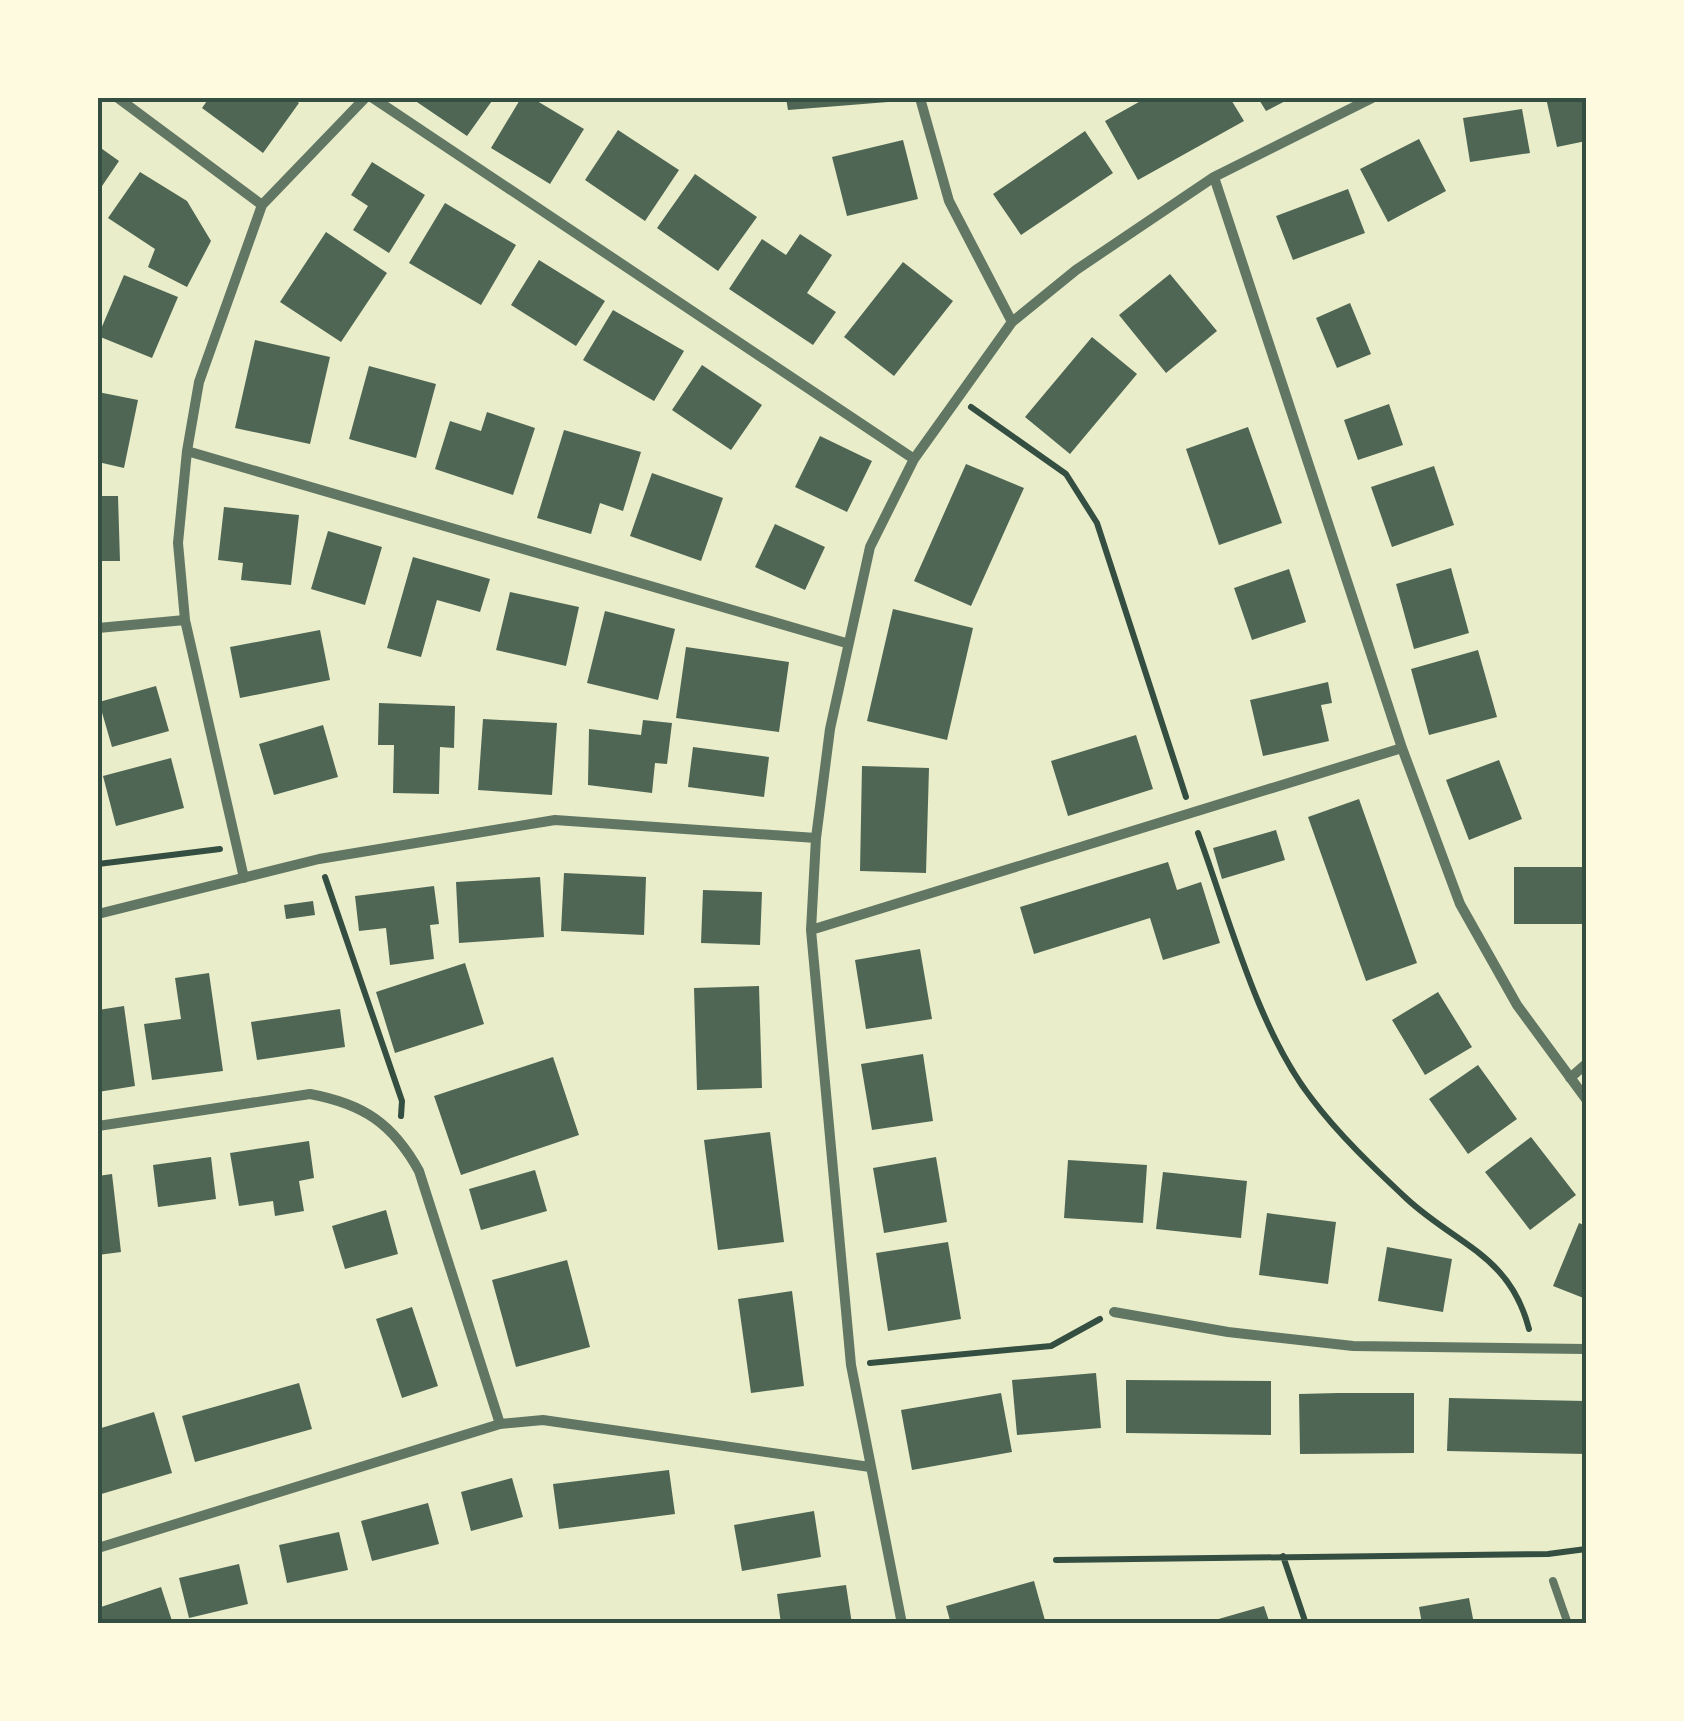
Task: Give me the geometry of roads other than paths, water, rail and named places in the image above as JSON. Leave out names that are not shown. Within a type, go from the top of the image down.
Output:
[{"type":"street","points":[[118,98],[262,205]]},
{"type":"street","points":[[244,878],[186,620],[178,543],[186,451],[199,382],[262,205],[365,98]]},
{"type":"street","points":[[373,98],[914,459]]},
{"type":"street","points":[[920,98],[949,201],[1012,322]]},
{"type":"street","points":[[902,1624],[852,1365],[812,930],[816,838],[846,643],[870,548],[914,459],[1012,322],[1076,270],[1214,176],[1372,98]]},
{"type":"street","points":[[1214,176],[1402,748],[1454,888],[1484,954],[1586,1099]]},
{"type":"street","points":[[186,451],[846,643]]},
{"type":"street","points":[[98,628],[186,620]]},
{"type":"street","points":[[812,930],[1402,748]]},
{"type":"street","points":[[98,914],[319,859],[555,820],[816,838]]},
{"type":"street","points":[[1570,1078],[1586,1064]]},
{"type":"street","points":[[98,1126],[310,1094],[345,1100],[376,1116],[401,1138],[419,1171],[500,1424]]},
{"type":"street","points":[[1114,1312],[1292,1341],[1586,1349]]},
{"type":"street","points":[[98,1548],[500,1424],[543,1420],[870,1467]]},
{"type":"lane","points":[[1553,1581],[1568,1624]]}]
